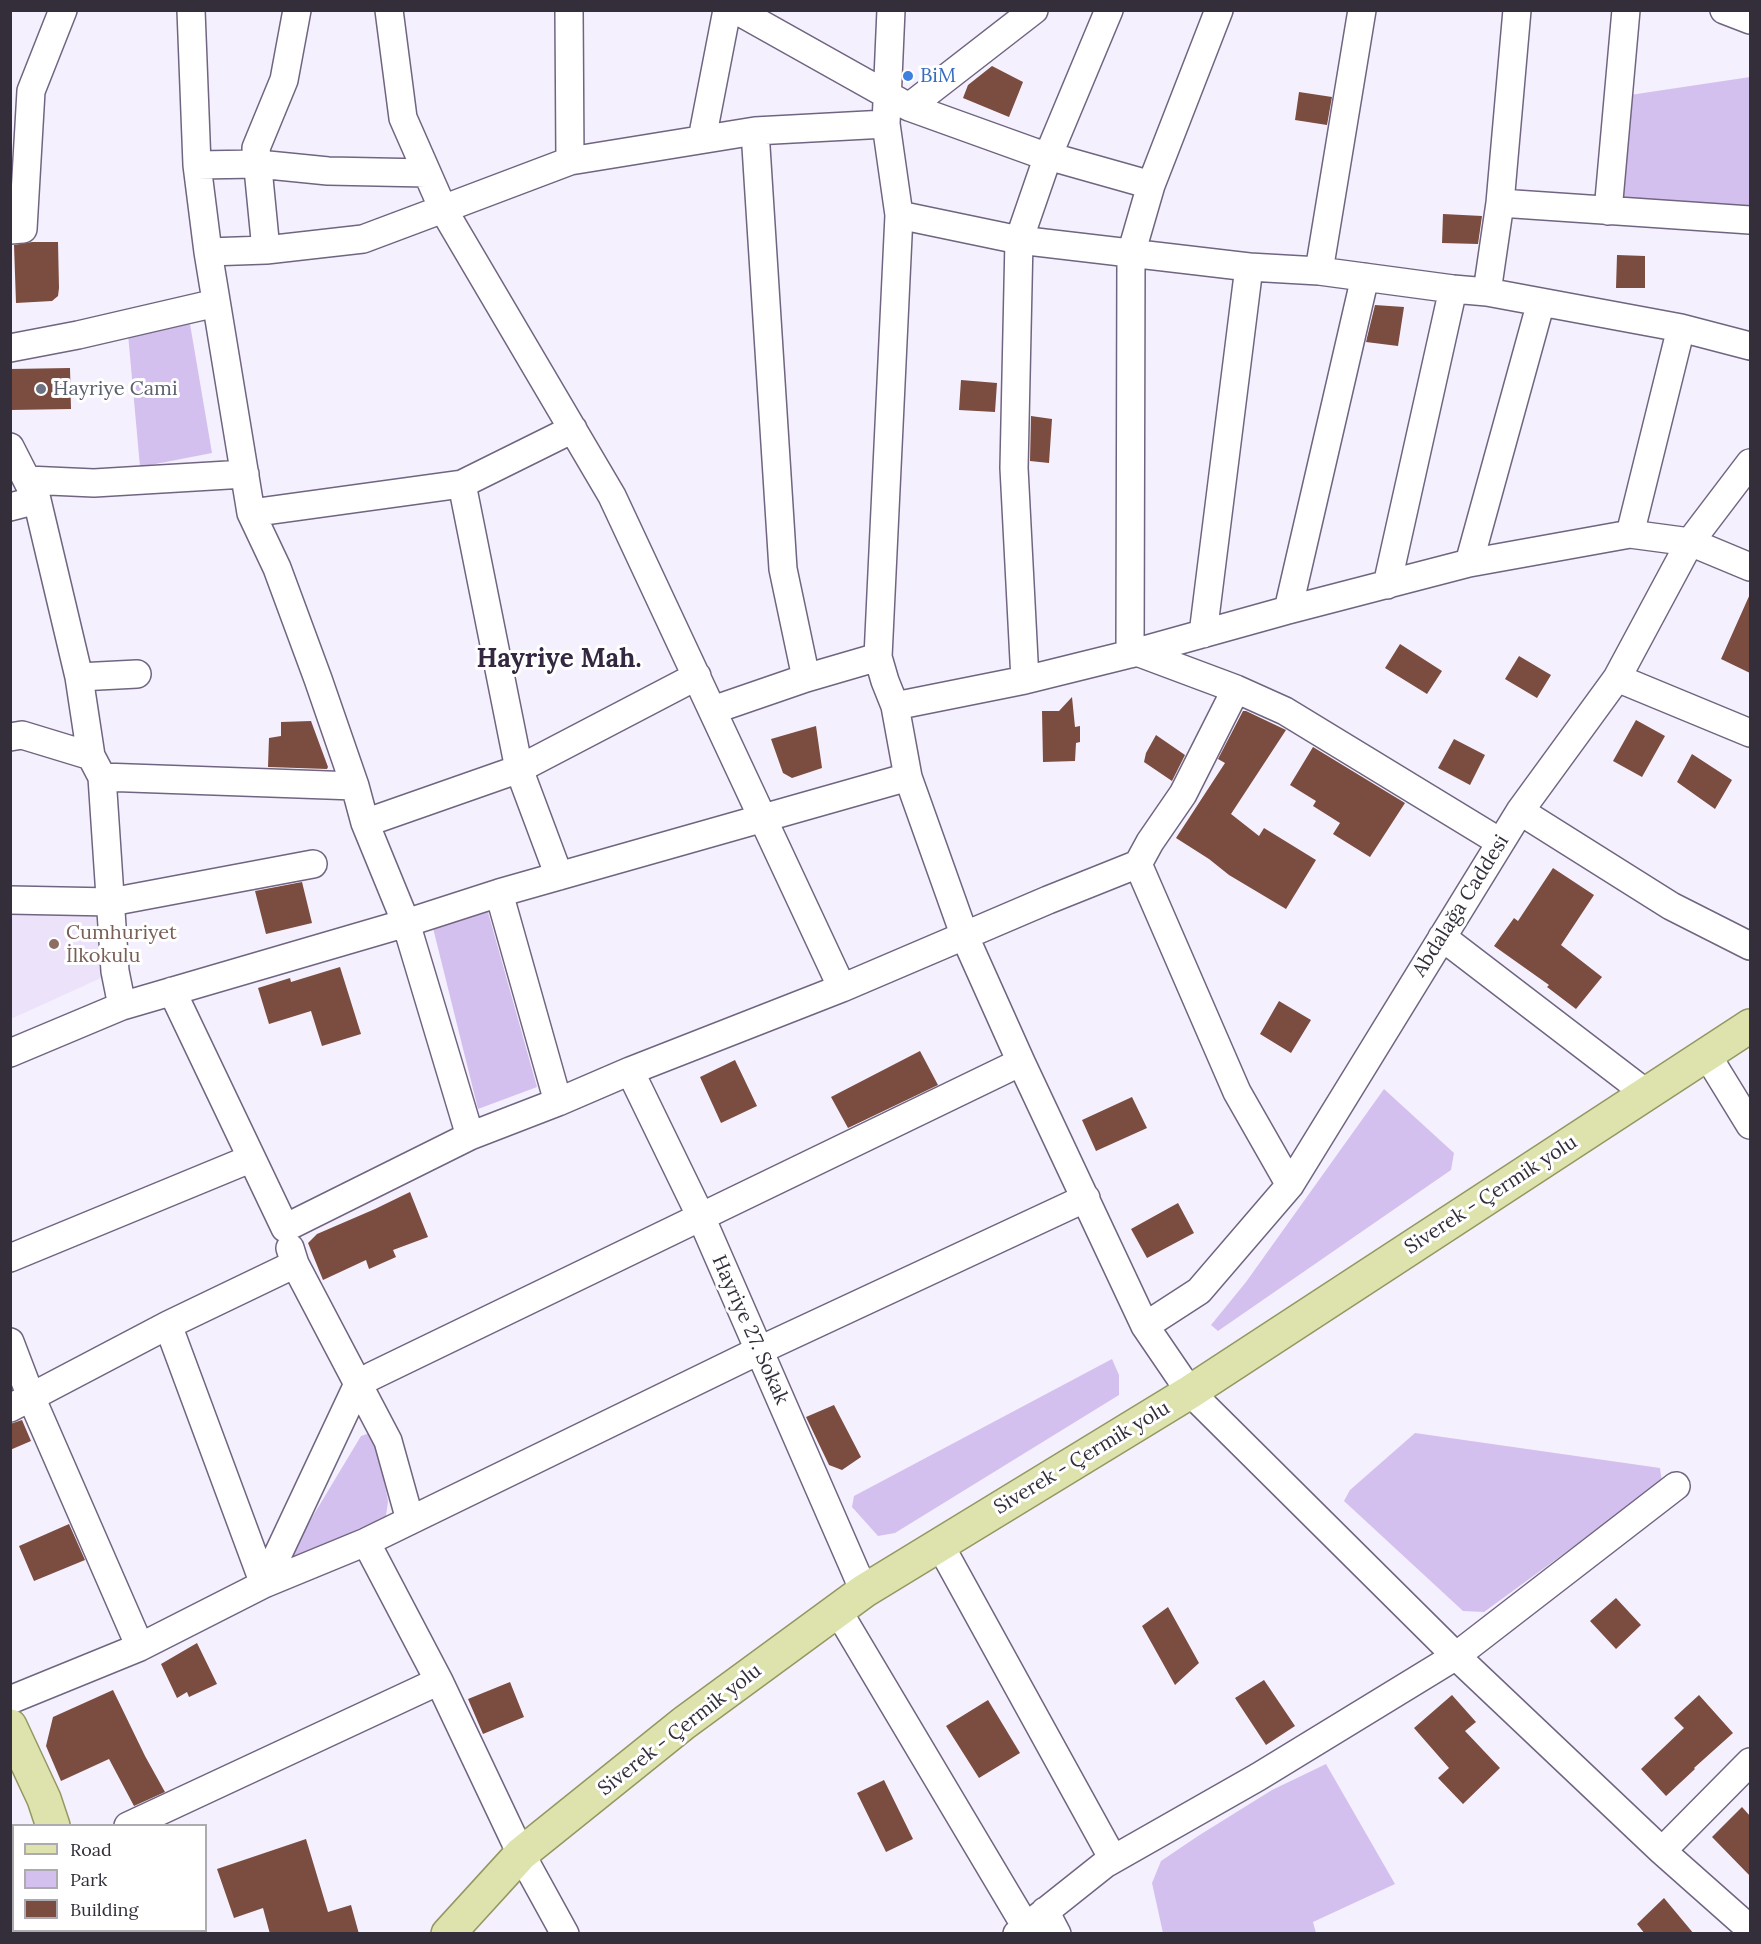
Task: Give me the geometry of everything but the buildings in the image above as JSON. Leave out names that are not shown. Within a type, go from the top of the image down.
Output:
[{"type":"main road","name":"Siverek - Çermik yolu","points":[[448,1934],[521,1854],[684,1724],[864,1591],[1190,1392],[1750,1026]]},
{"type":"main road","points":[[10,1726],[44,1800],[52,1824]]},
{"type":"street","points":[[10,230],[23,229],[21,91],[63,10]]},
{"type":"street","points":[[191,10],[197,165],[208,252],[251,513],[276,568],[318,679],[355,786],[365,823],[406,923],[470,1136]]},
{"type":"street","points":[[266,250],[256,148],[284,80],[297,10]]},
{"type":"street","points":[[389,10],[403,118],[443,209],[612,496],[842,988]]},
{"type":"street","points":[[569,10],[570,161]]},
{"type":"street","points":[[702,139],[727,10]]},
{"type":"street","points":[[736,10],[897,100],[1048,156],[1152,185]]},
{"type":"street","points":[[891,10],[897,100]]},
{"type":"street","points":[[1034,10],[897,100],[885,124],[898,214],[878,657],[895,706],[908,777],[965,937],[1145,1326],[1190,1392],[1456,1656],[1662,1851],[1750,1929]]},
{"type":"street","points":[[1025,680],[1014,468],[1019,240],[1048,156],[1109,10]]},
{"type":"street","points":[[1134,653],[1131,254],[1152,185],[1219,10]]},
{"type":"street","points":[[1319,271],[1362,10]]},
{"type":"street","points":[[1487,292],[1500,203],[1517,10]]},
{"type":"street","points":[[1608,211],[1626,10]]},
{"type":"street","points":[[1724,10],[1750,20]]},
{"type":"street","points":[[208,252],[266,250],[363,239],[570,161],[755,131],[885,124]]},
{"type":"street","points":[[755,131],[783,569],[806,678]]},
{"type":"street","points":[[197,165],[258,164],[328,171],[427,173]]},
{"type":"street","points":[[1500,203],[1750,220]]},
{"type":"street","points":[[898,214],[1019,240],[1249,267],[1319,271],[1487,292],[1681,328],[1750,346]]},
{"type":"street","points":[[1203,634],[1249,267]]},
{"type":"street","points":[[1288,610],[1365,277]]},
{"type":"street","points":[[1387,585],[1453,289]]},
{"type":"street","points":[[1469,563],[1541,302]]},
{"type":"street","points":[[10,348],[78,335],[216,303]]},
{"type":"street","points":[[1630,534],[1681,328]]},
{"type":"street","points":[[251,513],[462,484],[573,429]]},
{"type":"street","points":[[10,447],[32,490],[79,677],[97,766],[111,902],[115,971],[122,1006]]},
{"type":"street","name":"Abdalağa Caddesi","points":[[1145,1326],[1199,1291],[1290,1185],[1500,842],[1617,678],[1690,542],[1750,463]]},
{"type":"street","points":[[10,507],[32,490],[94,483],[245,474]]},
{"type":"street","points":[[462,484],[519,769],[559,876]]},
{"type":"street","points":[[895,706],[1025,680],[1134,653],[1469,563],[1630,534],[1690,542],[1750,567]]},
{"type":"street","points":[[1134,653],[1236,689],[1285,711],[1500,842]]},
{"type":"street","points":[[713,710],[806,678],[878,657]]},
{"type":"street","points":[[79,677],[137,674]]},
{"type":"street","points":[[365,823],[519,769],[697,676]]},
{"type":"street","points":[[1617,678],[1750,733]]},
{"type":"street","points":[[285,1228],[470,1136],[842,988],[1138,864],[1150,842],[1183,794],[1236,689]]},
{"type":"street","points":[[10,737],[22,735],[97,766],[355,786]]},
{"type":"street","points":[[10,1053],[122,1006],[406,923],[499,893],[908,777]]},
{"type":"street","points":[[1520,811],[1671,906],[1750,946]]},
{"type":"street","points":[[10,900],[111,902],[313,864]]},
{"type":"street","points":[[1138,864],[1237,1092],[1290,1185]]},
{"type":"street","points":[[499,893],[558,1102]]},
{"type":"street","points":[[1442,937],[1647,1094]]},
{"type":"street","points":[[172,991],[250,1159],[285,1228],[295,1263],[388,1441],[410,1520]]},
{"type":"street","points":[[1707,1055],[1750,1125]]},
{"type":"street","points":[[264,1584],[358,1384],[1021,1062]]},
{"type":"street","name":"Hayriye 27. Sokak","points":[[630,1071],[701,1217],[864,1591]]},
{"type":"street","points":[[10,1258],[250,1159]]},
{"type":"street","points":[[10,1700],[140,1647],[264,1584],[366,1542],[760,1350],[1086,1198]]},
{"type":"street","points":[[21,1402],[295,1263]]},
{"type":"street","points":[[168,1326],[264,1584]]},
{"type":"street","points":[[10,1342],[21,1402],[140,1647]]},
{"type":"street","points":[[838,1611],[1036,1926],[1113,1859],[1258,1777],[1456,1656],[1676,1486]]},
{"type":"street","points":[[366,1542],[439,1681],[521,1854],[566,1934]]},
{"type":"street","points":[[940,1545],[1113,1859]]},
{"type":"street","points":[[132,1824],[439,1681]]},
{"type":"street","points":[[1662,1851],[1750,1762]]},
{"type":"shaded area","name":"Cumhuriyet İlkokulu","points":[[10,909],[95,910],[101,978],[11,1019]]},
{"type":"green space","points":[[1750,77],[1750,207],[1619,202],[1630,95]]},
{"type":"green space","points":[[190,324],[212,453],[140,467],[128,334],[146,334]]},
{"type":"green space","points":[[488,912],[537,1087],[478,1109],[433,928]]},
{"type":"green space","points":[[1384,1089],[1454,1153],[1451,1170],[1218,1331],[1211,1325],[1246,1282]]},
{"type":"green space","points":[[1112,1359],[1119,1375],[1119,1395],[895,1533],[878,1536],[852,1507],[854,1496]]},
{"type":"green space","points":[[370,1433],[378,1449],[388,1501],[386,1516],[284,1564],[361,1436]]},
{"type":"green space","points":[[1415,1433],[1660,1468],[1662,1482],[1484,1612],[1463,1611],[1344,1501],[1350,1490]]},
{"type":"green space","points":[[1326,1764],[1395,1884],[1313,1922],[1316,1933],[1163,1933],[1152,1883],[1161,1861],[1272,1790]]},
{"type":"place","name":"BiM","points":[[908,76]]},
{"type":"place","name":"Hayriye Cami","points":[[41,389]]},
{"type":"place","name":"Cumhuriyet İlkokulu","points":[[54,944]]},
{"type":"district","name":"Hayriye Mah.","points":[[559,660]]}]
